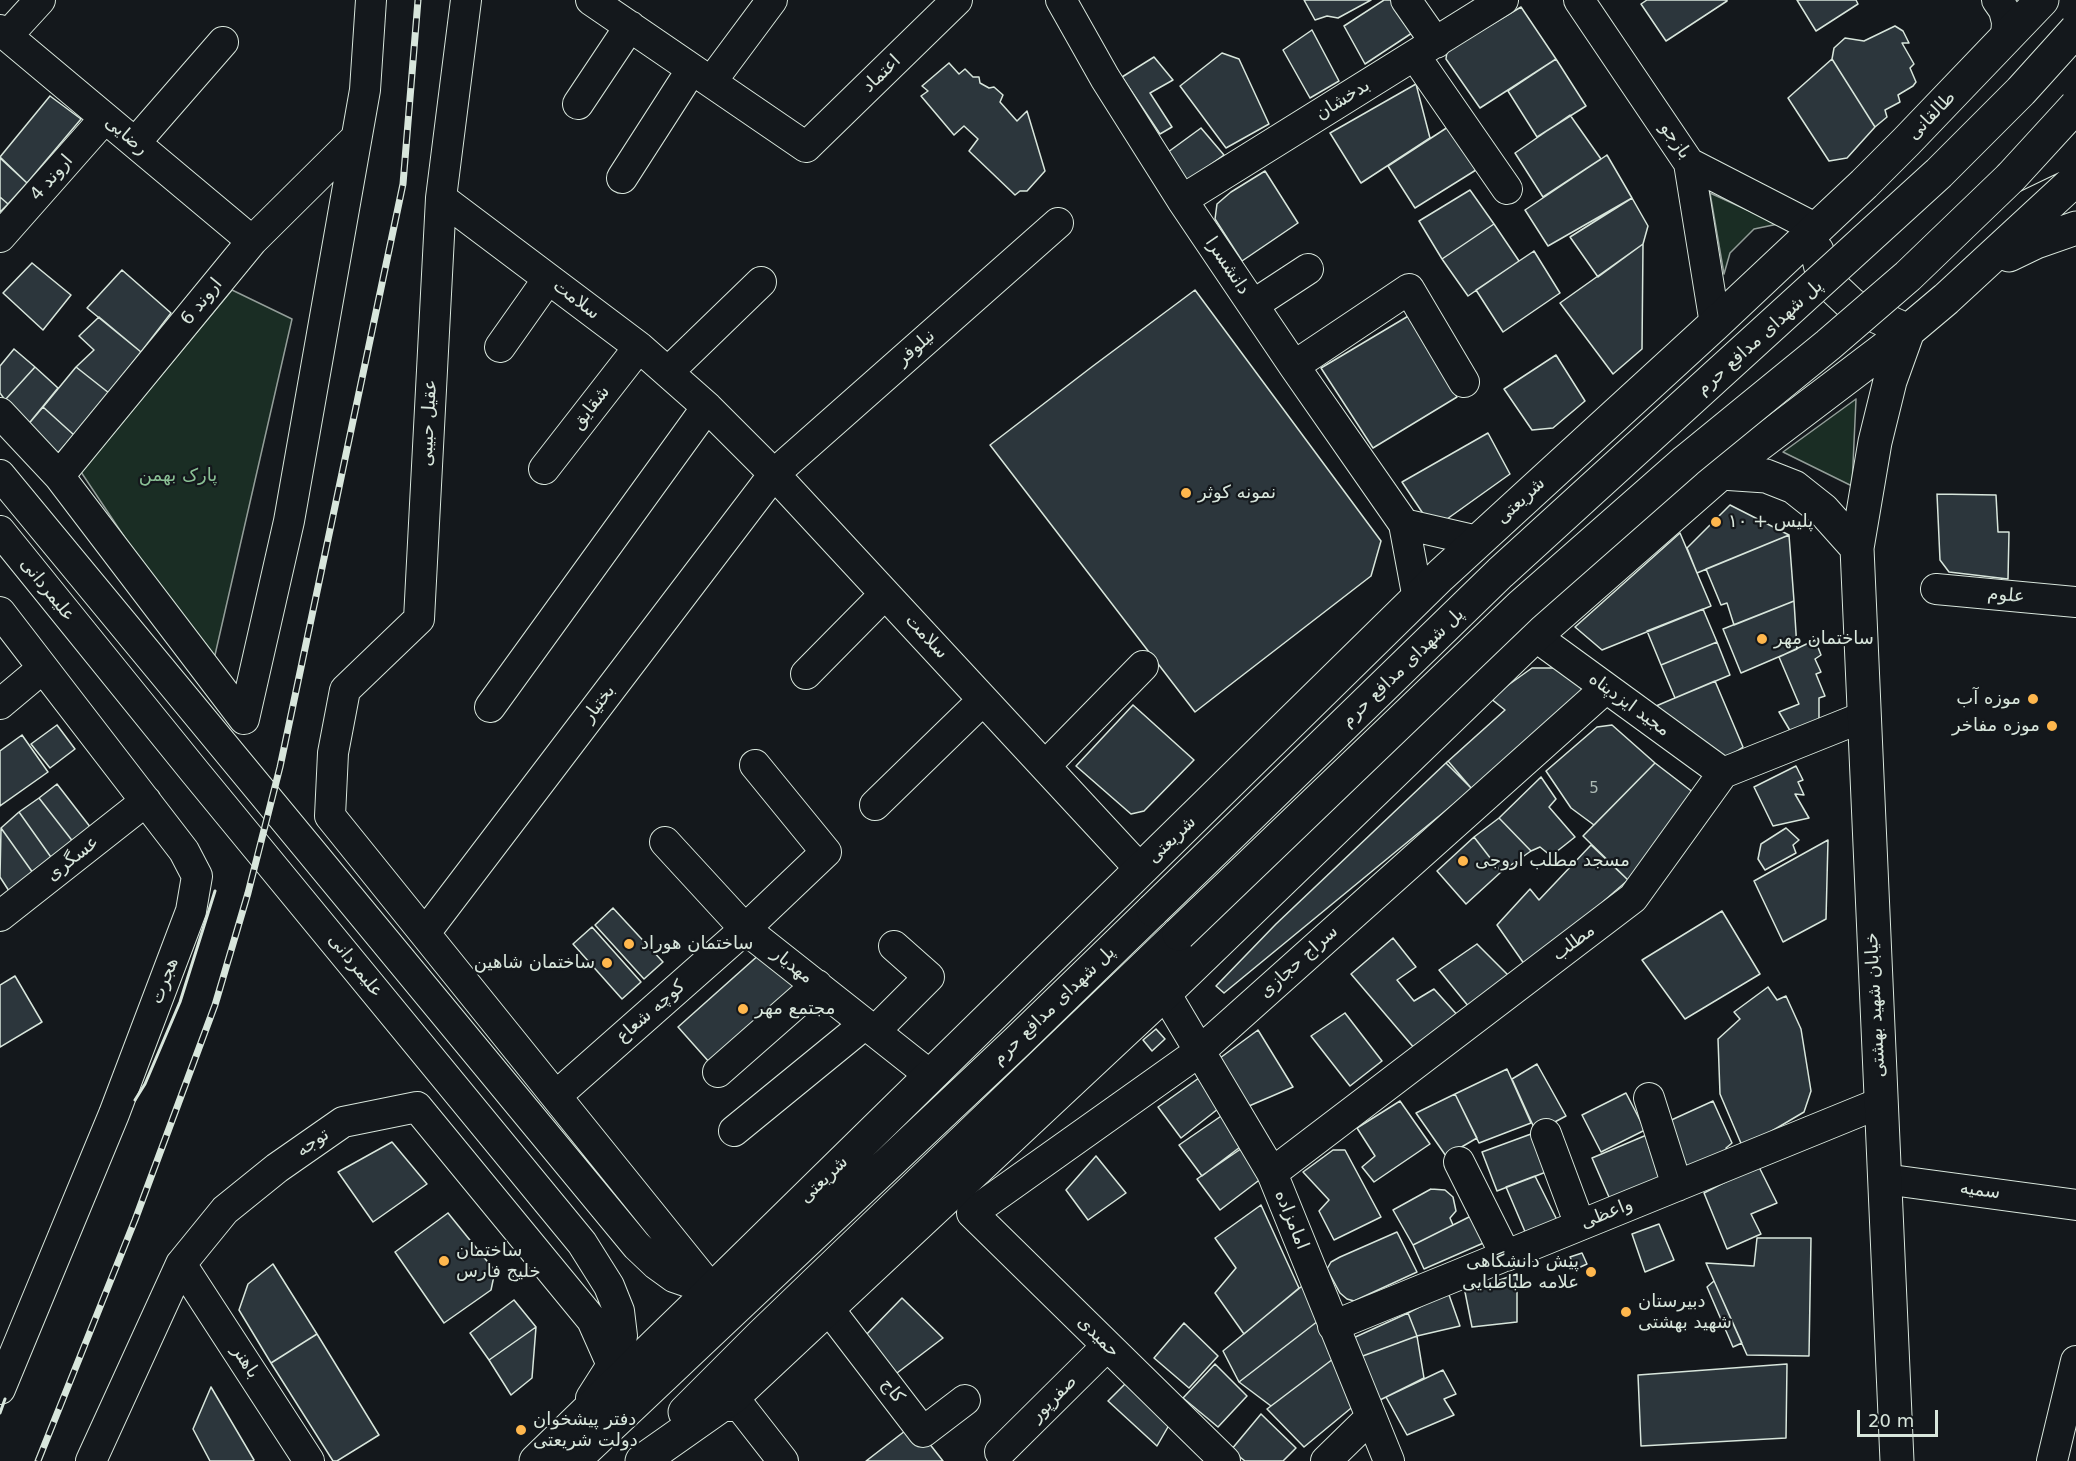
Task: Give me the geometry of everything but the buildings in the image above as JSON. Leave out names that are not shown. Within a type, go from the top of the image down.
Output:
[{"type":"main road","name":"طالقانی","points":[[1817,229],[1906,142],[2042,0]]},
{"type":"main road","name":"پل شهدای مدافع حرم","points":[[723,1300],[1018,1041],[1500,573],[1939,173],[2021,91],[2076,30]]},
{"type":"main road","name":"پل شهدای مدافع حرم","points":[[636,1461],[762,1335],[1521,606],[1686,461],[1908,276],[2011,177],[2076,106]]},
{"type":"main road","points":[[2011,177],[2076,148]]},
{"type":"main road","points":[[642,1461],[734,1400],[828,1308],[1165,993],[1535,636],[1721,473],[1908,330],[1978,271],[2076,178]]},
{"type":"main road","points":[[1978,271],[2036,242],[2076,228]]},
{"type":"main road","name":"شریعتی","points":[[573,1461],[931,1076],[1440,576],[1817,229]]},
{"type":"main road","points":[[1817,229],[1817,250],[1821,268],[1835,289],[1852,305],[1908,330]]},
{"type":"main road","name":"خیابان شهید بهشتی","points":[[1897,1461],[1857,548],[1880,422],[1890,381],[1908,330]]},
{"type":"main road","points":[[1721,473],[1766,476],[1794,487],[1822,510],[1857,548]]},
{"type":"main road","points":[[1440,576],[1450,603],[1462,617],[1474,625],[1489,631],[1535,636]]},
{"type":"main road","points":[[1389,628],[1408,632],[1423,639],[1435,650],[1444,662],[1452,680],[1459,710]]},
{"type":"main road","name":"شریعتی","points":[[536,1461],[575,1424],[723,1300]]},
{"type":"street","points":[[4,33],[40,0]]},
{"type":"street","points":[[0,413],[59,476],[244,719],[289,521],[364,90],[371,0]]},
{"type":"street","name":"عقیل حبیبی","points":[[425,933],[330,816],[333,753],[345,690],[419,619],[441,198],[466,0]]},
{"type":"street","points":[[591,0],[701,75]]},
{"type":"street","points":[[622,178],[701,75],[772,0]]},
{"type":"street","name":"اعتماد","points":[[701,75],[806,147],[957,0]]},
{"type":"street","name":"دانشسرا","points":[[1061,0],[1104,78],[1182,200],[1404,524],[1418,599]]},
{"type":"street","points":[[1406,0],[1426,49],[1507,189]]},
{"type":"street","name":"بدخشان","points":[[1182,200],[1503,0]]},
{"type":"street","name":"بازجو","points":[[1579,0],[1689,163],[1817,229]]},
{"type":"street","points":[[1997,0],[2004,10],[2007,22],[2006,39]]},
{"type":"street","points":[[578,104],[630,26]]},
{"type":"street","name":"رضایی","points":[[4,33],[252,241]]},
{"type":"street","points":[[135,143],[224,42]]},
{"type":"street","name":"اروند 4","points":[[0,237],[105,118]]},
{"type":"street","name":"اروند 6","points":[[59,476],[252,241],[356,138]]},
{"type":"street","points":[[1689,163],[1715,324]]},
{"type":"street","name":"سلامت","points":[[441,198],[639,347],[708,407],[774,474],[1141,870]]},
{"type":"street","name":"نیلوفر","points":[[774,474],[1058,223]]},
{"type":"street","points":[[1253,305],[1308,269]]},
{"type":"street","points":[[500,347],[548,279]]},
{"type":"street","points":[[668,372],[761,282]]},
{"type":"street","points":[[1294,366],[1409,289],[1464,382]]},
{"type":"street","name":"شقایق","points":[[544,469],[639,347]]},
{"type":"street","points":[[490,707],[708,407]]},
{"type":"street","name":"بختیار","points":[[425,933],[774,474]]},
{"type":"street","name":"علیمردانی","points":[[0,476],[359,907],[637,1246],[656,1264],[675,1276],[723,1300]]},
{"type":"street","points":[[1404,524],[1478,540]]},
{"type":"street","name":"علیمردانی","points":[[0,531],[582,1243],[609,1286],[619,1311],[622,1336],[612,1365],[575,1424]]},
{"type":"street","name":"علوم","points":[[1936,590],[2076,602]]},
{"type":"street","points":[[806,674],[885,594]]},
{"type":"street","name":"هجرت","points":[[0,612],[184,851],[197,876],[191,911],[114,1114],[0,1389]]},
{"type":"street","name":"مجید ایزدپناه","points":[[1535,636],[1723,773]]},
{"type":"street","points":[[1045,766],[1143,666]]},
{"type":"street","points":[[0,704],[43,668]]},
{"type":"street","name":"سراج حجازی","points":[[972,1213],[1200,1051],[1606,688]]},
{"type":"street","points":[[875,805],[983,700]]},
{"type":"street","points":[[1723,773],[1863,717]]},
{"type":"street","name":"کوچه شعاع","points":[[556,1096],[745,929],[826,852],[755,765]]},
{"type":"street","name":"مطلب","points":[[1272,1173],[1633,898],[1723,773]]},
{"type":"street","name":"عسگری","points":[[0,916],[146,801]]},
{"type":"street","name":"مهدیار","points":[[664,842],[745,929],[931,1076]]},
{"type":"street","points":[[425,933],[723,1300]]},
{"type":"street","points":[[734,1131],[870,1028],[929,977],[894,946]]},
{"type":"street","points":[[717,1072],[816,985]]},
{"type":"street","name":"امامزاده","points":[[1165,993],[1272,1173],[1389,1461]]},
{"type":"street","points":[[1649,1098],[1677,1186]]},
{"type":"street","name":"واعظی","points":[[1333,1326],[1880,1103]]},
{"type":"street","name":"توجه","points":[[91,1461],[181,1264],[225,1210],[277,1168],[343,1122],[417,1107],[586,1312],[592,1320],[612,1365]]},
{"type":"street","points":[[1546,1134],[1580,1225]]},
{"type":"street","points":[[1459,1162],[1506,1256]]},
{"type":"street","name":"سمیه","points":[[1884,1179],[2076,1205]]},
{"type":"street","name":"حمیدی","points":[[972,1213],[1224,1461]]},
{"type":"street","name":"باهنر","points":[[181,1264],[309,1461]]},
{"type":"street","points":[[0,1335],[35,1304]]},
{"type":"street","name":"کاج","points":[[828,1308],[923,1432],[965,1400]]},
{"type":"street","name":"صفرپور","points":[[1000,1452],[1107,1346]]},
{"type":"street","points":[[2060,1458],[2076,1361]]},
{"type":"street","points":[[734,1400],[777,1459]]},
{"type":"street","points":[[1326,1461],[1371,1418]]},
{"type":"green space","points":[[1710,193],[1778,224],[1754,229],[1730,253],[1724,274]]},
{"type":"green space","name":"پارک بهمن","points":[[232,290],[292,319],[212,668],[81,472]]},
{"type":"green space","points":[[1856,399],[1852,486],[1783,452]]},
{"type":"railway","points":[[38,1461],[135,1220],[215,1005],[248,893],[280,767],[403,184],[418,0]]},
{"type":"wall","points":[[135,1100],[145,1084],[180,1002],[215,891]]},
{"type":"wall","points":[[0,1413],[5,1399]]},
{"type":"place","name":"نمونه کوثر","points":[[1186,493]]},
{"type":"place","name":"پلیس + ۱۰","points":[[1716,522]]},
{"type":"place","name":"ساختمان مهر","points":[[1762,639]]},
{"type":"place","name":"موزه آب","points":[[2033,699]]},
{"type":"place","name":"موزه مفاخر","points":[[2052,726]]},
{"type":"place","name":"مسجد مطلب اروجی","points":[[1463,861]]},
{"type":"place","name":"ساختمان هوراد","points":[[629,944]]},
{"type":"place","name":"ساختمان شاهین","points":[[607,963]]},
{"type":"place","name":"مجتمع مهر","points":[[743,1009]]},
{"type":"place","name":"ساختمان خلیج فارس","points":[[444,1261]]},
{"type":"place","name":"پیش دانشگاهی علامه طباطبایی","points":[[1591,1272]]},
{"type":"place","name":"دبیرستان شهید بهشتی","points":[[1626,1312]]},
{"type":"place","name":"دفتر پیشخوان دولت شریعتی","points":[[521,1430]]}]
